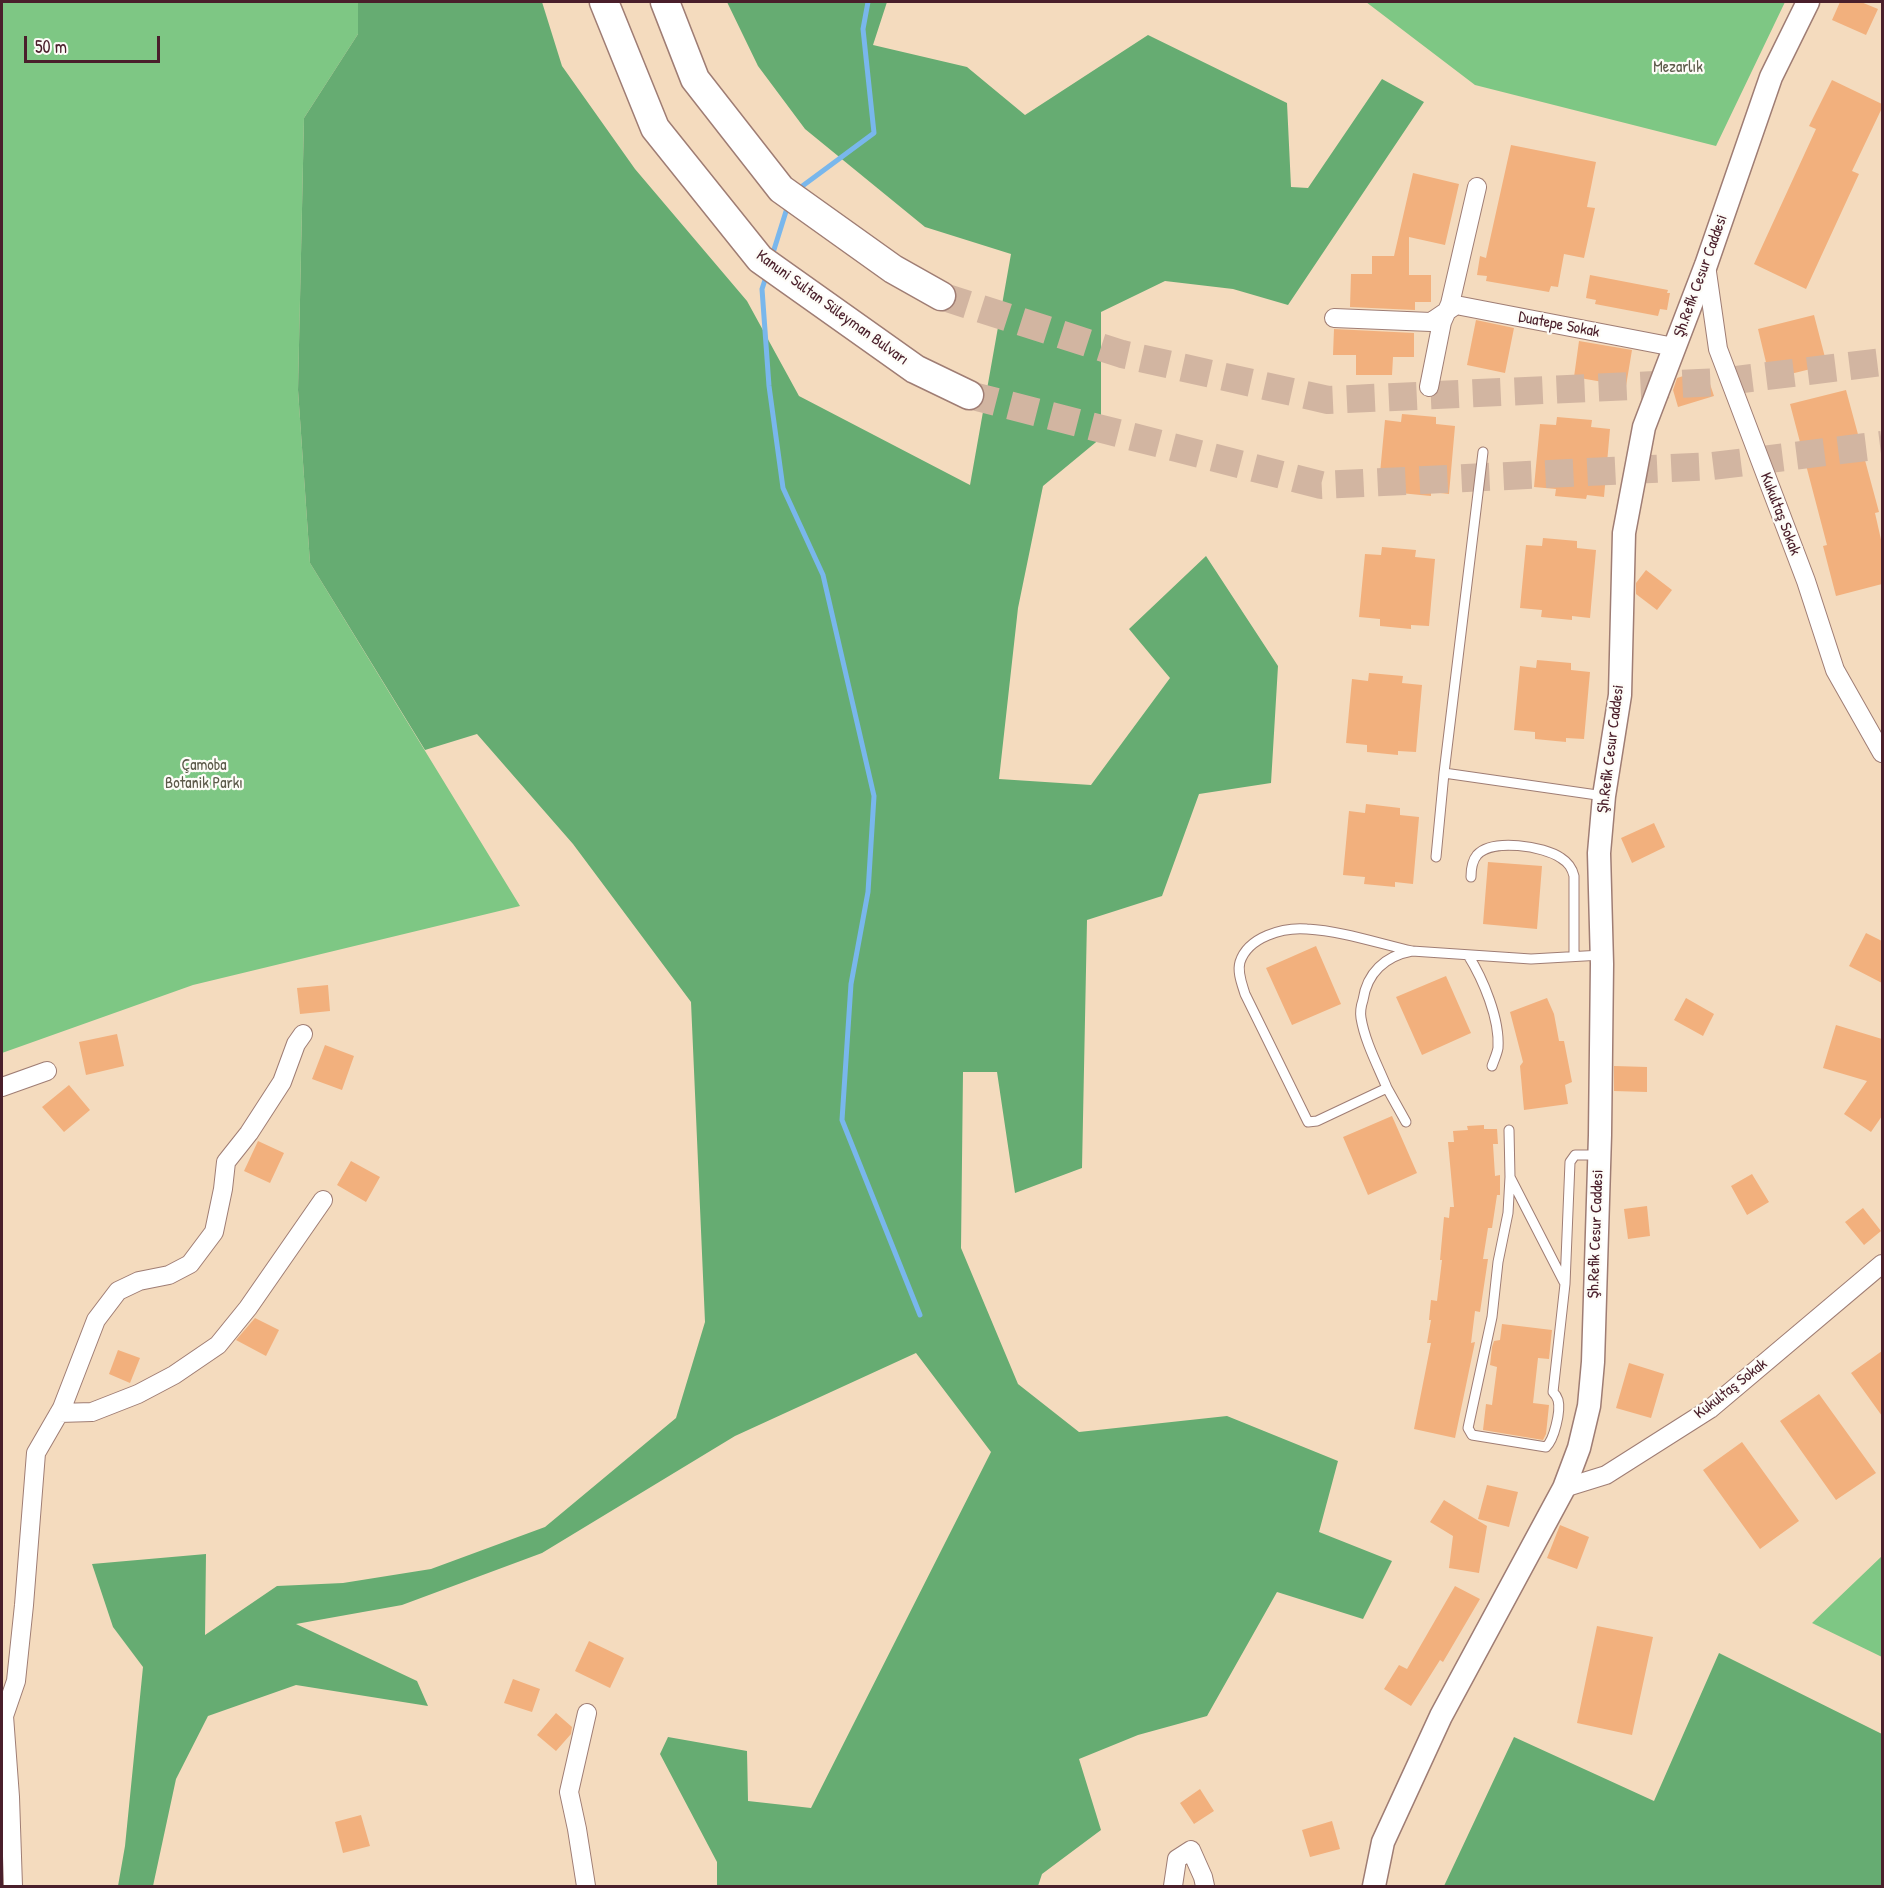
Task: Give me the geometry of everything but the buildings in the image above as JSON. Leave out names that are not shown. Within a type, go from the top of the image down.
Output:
[{"type":"main road","name":"Kanuni Sultan Süleyman Bulvarı","points":[[604,2],[656,128],[760,259],[915,369],[969,395]]},
{"type":"main road","points":[[666,2],[695,79],[781,189],[893,269],[941,296]]},
{"type":"street","name":"Şh.Refik Cesur Caddesi","points":[[1374,1887],[1383,1842],[1441,1716],[1564,1488],[1579,1448],[1589,1406],[1593,1351],[1599,1155],[1602,955],[1599,853],[1604,796],[1620,695],[1624,533],[1644,427],[1706,265],[1771,77],[1808,2]]},
{"type":"street","points":[[1429,387],[1442,322],[1450,304],[1477,187]]},
{"type":"street","name":"Kukultaş Sokak","points":[[1706,265],[1718,349],[1806,581],[1834,670],[1882,753]]},
{"type":"street","name":"Duatepe Sokak","points":[[1334,318],[1431,322],[1456,305],[1674,347]]},
{"type":"street","points":[[13,1887],[4,1716],[16,1681],[36,1452],[59,1413],[96,1320],[118,1291],[139,1281],[169,1275],[190,1264],[214,1232],[226,1162],[249,1133],[282,1082],[296,1044],[303,1034]]},
{"type":"street","points":[[2,1087],[47,1071]]},
{"type":"street","points":[[59,1413],[92,1412],[138,1394],[174,1375],[218,1345],[248,1308],[323,1200]]},
{"type":"street","name":"Kukultaş Sokak","points":[[1564,1488],[1606,1475],[1710,1409],[1882,1264]]},
{"type":"street","points":[[586,1887],[569,1792],[587,1713]]},
{"type":"street","points":[[1173,1887],[1177,1859],[1191,1850],[1205,1887]]},
{"type":"lane","points":[[1436,857],[1483,453]]},
{"type":"lane","points":[[1444,773],[1604,796]]},
{"type":"lane","points":[[1471,877],[1475,856],[1483,849],[1494,845],[1547,850],[1561,858],[1571,866],[1574,876],[1575,956]]},
{"type":"lane","points":[[1387,1088],[1317,1121],[1308,1122],[1245,994],[1239,976],[1240,962],[1248,948],[1261,938],[1281,932],[1305,929],[1330,932],[1412,951],[1531,959],[1602,955]]},
{"type":"lane","points":[[1406,1122],[1387,1088],[1366,1038],[1360,1016],[1368,979],[1380,965],[1397,954],[1412,951]]},
{"type":"lane","points":[[1468,955],[1479,973],[1488,997],[1498,1038],[1498,1051],[1492,1066]]},
{"type":"lane","points":[[1509,1130],[1508,1213],[1498,1262],[1492,1317],[1468,1428],[1472,1435],[1546,1447],[1551,1442],[1559,1402],[1553,1392],[1565,1284],[1570,1162],[1575,1155],[1599,1155]]},
{"type":"lane","points":[[1510,1178],[1565,1284]]},
{"type":"green space","name":"Çamoba Botanik Parkı","points":[[2,2],[358,2],[358,34],[304,118],[298,390],[310,563],[520,906],[193,985],[2,1053]]},
{"type":"green space","points":[[358,2],[542,2],[562,66],[635,169],[747,301],[799,396],[970,485],[1011,254],[925,227],[805,129],[758,66],[727,2],[887,2],[873,45],[967,67],[1025,115],[1148,35],[1287,103],[1291,187],[1308,188],[1382,79],[1424,102],[1288,305],[1233,289],[1165,281],[1101,312],[1101,438],[1043,486],[1018,608],[999,779],[1091,785],[1170,678],[1129,629],[1206,556],[1278,666],[1271,783],[1199,794],[1162,896],[1087,920],[1082,1168],[1015,1193],[997,1072],[963,1072],[961,1248],[1018,1384],[1079,1432],[1227,1416],[1338,1461],[1319,1532],[1392,1561],[1363,1619],[1277,1592],[1207,1716],[1138,1735],[1079,1759],[1101,1830],[1042,1874],[1038,1886],[717,1886],[717,1862],[660,1754],[668,1737],[747,1751],[748,1801],[811,1808],[991,1452],[916,1353],[735,1436],[542,1553],[402,1605],[296,1624],[417,1681],[428,1706],[296,1685],[208,1716],[176,1779],[153,1886],[118,1886],[125,1846],[143,1667],[113,1627],[92,1564],[206,1554],[205,1635],[277,1586],[343,1583],[431,1569],[545,1527],[676,1418],[705,1322],[691,1002],[573,844],[477,734],[425,750],[310,563],[298,390],[304,118],[358,34]]},
{"type":"green space","name":"Mezarlık","points":[[1366,2],[1785,2],[1716,146],[1475,85]]},
{"type":"green space","points":[[1882,1556],[1882,1657],[1812,1623]]},
{"type":"green space","points":[[1719,1653],[1882,1734],[1882,1886],[1444,1886],[1514,1737],[1654,1801]]},
{"type":"waterway","points":[[797,190],[874,133],[863,29],[868,2]]},
{"type":"waterway","points":[[772,256],[788,205]]},
{"type":"waterway","points":[[767,274],[762,289],[769,386],[783,488],[823,575],[874,796],[868,892],[851,984],[842,1120],[920,1315]]},
{"type":"tunnel","points":[[941,296],[1122,354],[1328,400],[1719,382],[1882,362]]},
{"type":"tunnel","points":[[969,395],[1321,485],[1713,466],[1882,445]]}]
